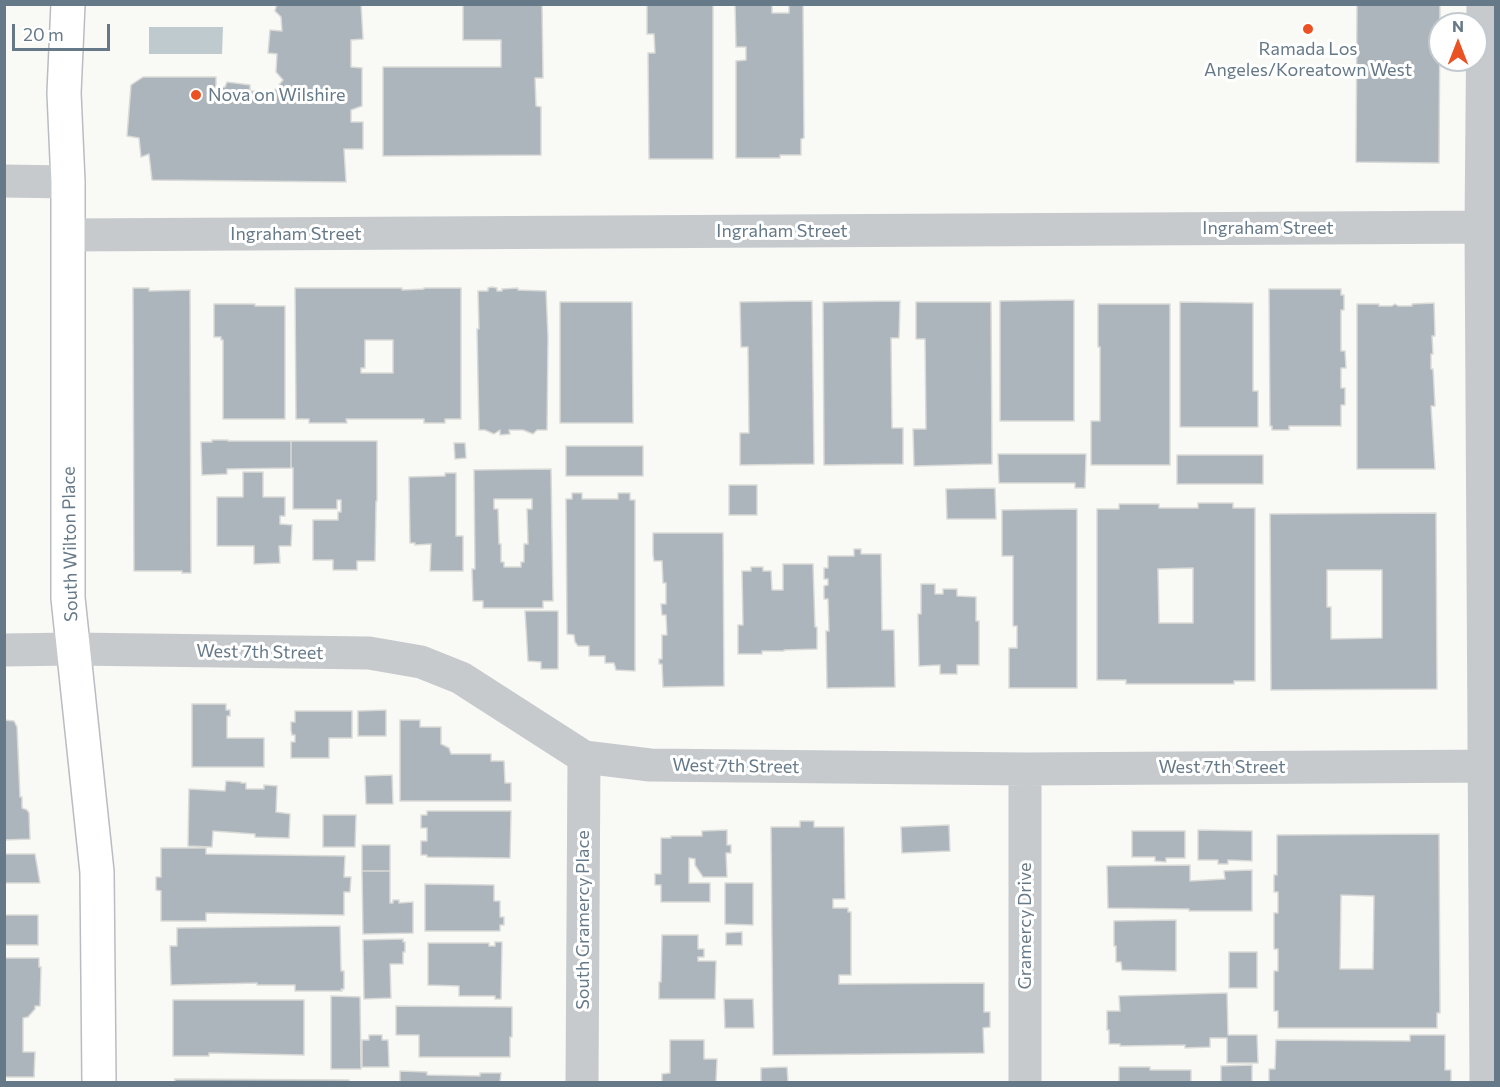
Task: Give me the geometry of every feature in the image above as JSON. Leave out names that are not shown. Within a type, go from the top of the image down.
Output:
[{"type":"main road","name":"South Wilton Place","points":[[68,4],[64,93],[68,182],[68,598],[97,872],[99,1083]]},
{"type":"street","points":[[1483,4],[1488,227],[1490,766],[1486,1083]]},
{"type":"street","points":[[4,181],[68,182]]},
{"type":"street","name":"Ingraham Street","points":[[68,235],[1488,227]]},
{"type":"street","name":"West 7th Street","points":[[4,650],[369,653],[421,662],[461,678],[584,757],[650,765],[1025,769],[1490,766]]},
{"type":"street","name":"South Gramercy Place","points":[[582,1083],[584,757]]},
{"type":"street","name":"Gramercy Drive","points":[[1025,769],[1025,1083]]},
{"type":"shaded area","points":[[149,27],[223,27],[222,54],[149,54]]},
{"type":"building","name":"Nova on Wilshire","points":[[278,4],[361,4],[363,39],[351,40],[351,67],[362,68],[362,106],[351,110],[351,122],[363,122],[363,149],[344,149],[346,182],[152,180],[149,154],[141,157],[139,138],[127,136],[131,85],[143,77],[216,77],[216,88],[225,87],[227,82],[250,85],[250,91],[257,91],[267,100],[283,80],[276,72],[277,54],[268,53],[270,30],[282,31],[281,17],[275,11]]},
{"type":"building","points":[[463,4],[542,4],[543,78],[535,78],[536,106],[541,107],[541,155],[383,156],[383,67],[501,67],[501,40],[463,40]]},
{"type":"building","points":[[647,4],[713,4],[713,159],[649,159],[648,53],[655,53],[654,34],[647,34]]},
{"type":"building","points":[[735,4],[772,4],[772,13],[789,13],[789,4],[803,4],[804,138],[801,139],[801,155],[780,155],[780,158],[736,158],[736,61],[746,60],[746,47],[736,47]]},
{"type":"building","points":[[1357,4],[1440,4],[1440,12],[1428,12],[1428,72],[1440,72],[1439,163],[1356,162]]},
{"type":"building","points":[[133,288],[149,288],[149,291],[190,290],[191,573],[134,571]]},
{"type":"building","points":[[295,288],[402,288],[402,290],[461,288],[461,419],[445,419],[445,423],[424,423],[424,419],[346,419],[347,423],[309,423],[309,419],[296,419]],"holes":[[[365,340],[393,340],[393,373],[361,373],[361,368],[365,368]]]},
{"type":"building","points":[[488,288],[497,288],[497,291],[518,288],[518,290],[546,291],[547,430],[537,430],[533,434],[523,430],[509,430],[510,434],[500,435],[500,430],[494,434],[479,430],[478,291],[488,291]]},
{"type":"building","points":[[1269,289],[1341,289],[1341,295],[1344,295],[1344,310],[1341,310],[1341,351],[1345,351],[1346,368],[1341,368],[1341,388],[1345,388],[1345,405],[1341,405],[1341,426],[1289,426],[1289,430],[1272,430],[1270,426]]},
{"type":"building","points":[[1074,300],[1074,421],[1000,421],[1000,301]]},
{"type":"building","points":[[812,301],[814,464],[740,465],[740,433],[749,433],[748,347],[741,347],[740,302]]},
{"type":"building","points":[[900,301],[899,338],[891,338],[892,428],[903,428],[903,464],[824,465],[823,302]]},
{"type":"building","points":[[560,302],[632,302],[633,423],[560,423]]},
{"type":"building","points":[[916,302],[991,302],[992,464],[914,466],[913,429],[926,429],[925,339],[916,339]]},
{"type":"building","points":[[1180,302],[1253,303],[1253,391],[1258,391],[1258,427],[1180,427]]},
{"type":"building","points":[[1434,303],[1435,336],[1432,336],[1431,369],[1433,369],[1435,406],[1431,406],[1435,469],[1357,469],[1357,304],[1412,306],[1412,304]]},
{"type":"building","points":[[214,304],[285,306],[285,419],[223,419],[223,340],[221,337],[214,337]]},
{"type":"building","points":[[1098,304],[1170,304],[1170,465],[1091,465],[1091,421],[1100,421]]},
{"type":"building","points":[[212,440],[291,441],[291,468],[227,469],[227,474],[202,475],[201,442],[212,442]]},
{"type":"building","points":[[291,441],[377,441],[375,561],[357,561],[357,570],[333,570],[333,560],[313,560],[313,520],[338,520],[341,500],[337,500],[337,509],[293,509]]},
{"type":"building","points":[[454,443],[465,443],[466,458],[455,459]]},
{"type":"building","points":[[566,446],[643,446],[643,476],[566,476]]},
{"type":"building","points":[[998,454],[1086,454],[1085,488],[1075,488],[1075,483],[999,483]]},
{"type":"building","points":[[1177,455],[1263,455],[1263,484],[1177,484]]},
{"type":"building","points":[[551,469],[553,601],[543,601],[543,608],[483,608],[483,601],[473,601],[474,470]],"holes":[[[494,499],[532,499],[532,509],[527,509],[528,544],[524,544],[524,562],[521,562],[521,567],[504,567],[504,562],[501,562],[501,544],[499,544],[498,509],[494,509]]]},
{"type":"building","points":[[243,472],[263,472],[263,497],[285,497],[285,516],[280,516],[280,524],[292,525],[291,546],[279,546],[280,563],[254,564],[254,546],[217,546],[217,497],[243,497]]},
{"type":"building","points":[[445,473],[456,473],[456,536],[463,536],[463,571],[430,571],[431,544],[410,543],[409,477],[445,476]]},
{"type":"building","points":[[729,485],[757,485],[757,515],[729,515]]},
{"type":"building","points":[[995,488],[996,519],[947,519],[946,489]]},
{"type":"building","points":[[572,493],[582,493],[582,499],[618,499],[618,493],[630,493],[630,500],[635,500],[635,671],[616,670],[614,663],[605,663],[605,656],[589,656],[589,646],[578,646],[574,635],[567,634],[566,499],[572,499]]},
{"type":"building","points":[[1198,503],[1233,503],[1233,508],[1255,508],[1255,681],[1234,681],[1234,684],[1126,684],[1126,680],[1097,680],[1097,509],[1119,509],[1119,504],[1159,504],[1159,508],[1198,508]],"holes":[[[1193,568],[1193,623],[1159,623],[1158,569]]]},
{"type":"building","points":[[1077,509],[1077,688],[1009,688],[1009,648],[1017,648],[1017,626],[1013,626],[1013,556],[1002,556],[1002,510]]},
{"type":"building","points":[[1436,513],[1437,689],[1271,690],[1270,514]],"holes":[[[1327,570],[1382,570],[1382,638],[1331,639],[1331,607],[1327,607]]]},
{"type":"building","points":[[653,533],[723,533],[724,686],[663,687],[662,664],[659,664],[659,659],[662,659],[662,635],[667,635],[666,615],[662,615],[661,604],[666,604],[666,583],[663,583],[662,561],[654,561]]},
{"type":"building","points":[[854,549],[861,549],[861,554],[881,554],[882,630],[894,630],[895,687],[827,688],[826,631],[829,631],[828,599],[824,599],[824,586],[828,585],[828,579],[824,579],[824,568],[828,568],[828,556],[854,556]]},
{"type":"building","points":[[783,564],[813,564],[817,649],[738,654],[738,625],[743,625],[742,571],[751,571],[751,567],[763,567],[763,571],[771,571],[772,590],[783,590]]},
{"type":"building","points":[[921,584],[935,584],[935,594],[943,594],[943,589],[957,589],[957,596],[976,597],[976,621],[979,621],[979,665],[957,665],[957,674],[940,674],[940,665],[919,666],[918,614],[921,614]]},
{"type":"building","points":[[525,611],[558,611],[558,669],[541,669],[541,662],[528,661]]},
{"type":"building","points":[[192,704],[226,704],[226,710],[230,710],[230,716],[227,716],[227,738],[264,738],[264,767],[192,767]]},
{"type":"building","points":[[386,710],[386,736],[358,736],[358,711]]},
{"type":"building","points":[[295,711],[352,711],[352,738],[329,738],[329,758],[291,758],[291,742],[295,742],[295,735],[292,735],[291,722],[295,722]]},
{"type":"building","points":[[4,720],[14,721],[17,727],[20,797],[22,797],[22,808],[29,813],[30,839],[4,840]]},
{"type":"building","points":[[400,720],[420,720],[420,727],[441,727],[441,744],[449,748],[451,754],[491,754],[491,761],[504,761],[505,783],[511,783],[511,801],[400,801]]},
{"type":"building","points":[[392,775],[393,804],[366,804],[365,776]]},
{"type":"building","points":[[226,781],[246,783],[246,789],[264,789],[264,785],[277,786],[276,812],[290,814],[289,838],[255,837],[255,834],[213,831],[212,847],[188,846],[189,789],[225,791]]},
{"type":"building","points":[[427,811],[511,811],[510,858],[421,855],[421,841],[427,841],[427,828],[421,828],[421,815],[427,815]]},
{"type":"building","points":[[323,815],[356,815],[355,847],[323,847]]},
{"type":"building","points":[[800,821],[814,821],[814,827],[844,827],[845,899],[833,899],[833,908],[848,908],[848,912],[851,912],[851,975],[839,975],[839,984],[984,983],[984,1012],[990,1012],[990,1027],[983,1028],[984,1053],[773,1055],[771,827],[800,827]]},
{"type":"building","points":[[949,825],[950,851],[902,853],[901,827]]},
{"type":"building","points":[[727,830],[727,845],[731,845],[731,853],[726,853],[727,877],[703,877],[695,865],[695,859],[689,858],[689,883],[710,883],[710,902],[661,902],[661,885],[655,885],[655,874],[661,874],[661,838],[702,836],[702,831]]},
{"type":"building","points":[[1198,830],[1252,831],[1252,861],[1228,860],[1228,864],[1218,864],[1218,860],[1198,860]]},
{"type":"building","points":[[1132,831],[1185,831],[1185,858],[1166,858],[1166,862],[1155,861],[1155,857],[1132,857]]},
{"type":"building","points":[[1439,834],[1440,1013],[1437,1013],[1437,1028],[1278,1028],[1278,1011],[1274,1011],[1274,971],[1278,971],[1278,949],[1274,949],[1274,913],[1278,913],[1278,892],[1274,892],[1274,875],[1277,875],[1277,835]],"holes":[[[1341,895],[1374,896],[1373,969],[1340,969]]]},
{"type":"building","points":[[362,845],[390,845],[390,871],[362,871]]},
{"type":"building","points":[[161,848],[206,848],[206,854],[345,856],[344,877],[351,877],[350,892],[344,892],[344,915],[206,913],[206,921],[161,921],[161,891],[156,890],[156,877],[161,877]]},
{"type":"building","points":[[4,854],[35,854],[40,883],[4,883]]},
{"type":"building","points":[[1190,865],[1190,881],[1225,879],[1224,871],[1252,870],[1252,911],[1108,908],[1107,866]]},
{"type":"building","points":[[362,871],[390,871],[390,903],[393,903],[393,900],[399,900],[399,903],[413,902],[413,933],[363,934]]},
{"type":"building","points":[[725,883],[753,883],[753,925],[725,924]]},
{"type":"building","points":[[425,884],[494,885],[494,901],[500,901],[500,917],[504,917],[504,925],[500,925],[500,931],[425,931]]},
{"type":"building","points":[[4,915],[38,915],[38,945],[4,945]]},
{"type":"building","points":[[1176,920],[1176,971],[1122,970],[1121,962],[1116,962],[1114,921]]},
{"type":"building","points":[[340,926],[341,971],[344,971],[342,991],[295,991],[295,985],[257,985],[257,983],[171,985],[170,946],[177,946],[177,928]]},
{"type":"building","points":[[742,932],[742,945],[726,945],[726,933]]},
{"type":"building","points":[[662,935],[698,935],[698,949],[704,949],[704,957],[698,957],[698,961],[716,961],[715,999],[659,999]]},
{"type":"building","points":[[403,939],[405,952],[403,952],[403,964],[390,964],[391,998],[364,999],[363,940]]},
{"type":"building","points":[[495,942],[502,942],[501,999],[495,999],[495,996],[459,996],[459,986],[428,985],[428,943],[489,943],[489,946],[495,946]]},
{"type":"building","points":[[1229,952],[1257,952],[1257,988],[1229,988]]},
{"type":"building","points":[[4,958],[39,958],[39,967],[41,967],[40,1006],[35,1006],[28,1017],[23,1018],[23,1052],[35,1052],[34,1077],[4,1077]]},
{"type":"building","points":[[1227,993],[1228,1035],[1257,1035],[1258,1063],[1227,1063],[1227,1038],[1210,1038],[1210,1047],[1109,1044],[1107,1011],[1120,1011],[1119,996]]},
{"type":"building","points":[[331,996],[360,997],[361,1069],[331,1069]]},
{"type":"building","points":[[724,999],[753,999],[754,1028],[725,1028]]},
{"type":"building","points":[[173,1000],[304,1000],[304,1055],[209,1053],[209,1056],[173,1056]]},
{"type":"building","points":[[396,1006],[512,1007],[510,1057],[419,1057],[419,1035],[396,1035]]},
{"type":"building","points":[[369,1035],[382,1035],[382,1040],[388,1040],[389,1067],[362,1067],[362,1040],[369,1040]]},
{"type":"building","points":[[1410,1035],[1445,1035],[1445,1070],[1451,1070],[1451,1082],[1269,1082],[1269,1069],[1275,1069],[1276,1040],[1410,1041]]},
{"type":"building","points":[[670,1040],[704,1040],[704,1059],[717,1059],[716,1082],[662,1082],[662,1074],[670,1073]]},
{"type":"building","points":[[1252,1065],[1252,1082],[1221,1082],[1221,1066]]},
{"type":"building","points":[[787,1067],[788,1082],[761,1082],[761,1068]]},
{"type":"building","points":[[1119,1067],[1191,1070],[1191,1082],[1119,1082]]},
{"type":"building","points":[[400,1071],[427,1072],[427,1075],[480,1076],[480,1073],[501,1073],[500,1082],[400,1082]]},
{"type":"building","points":[[175,1079],[349,1080],[349,1082],[175,1082]]},
{"type":"place","name":"Ramada Los Angeles/Koreatown West","points":[[1308,29]]},
{"type":"place","name":"Nova on Wilshire","points":[[196,95]]}]
